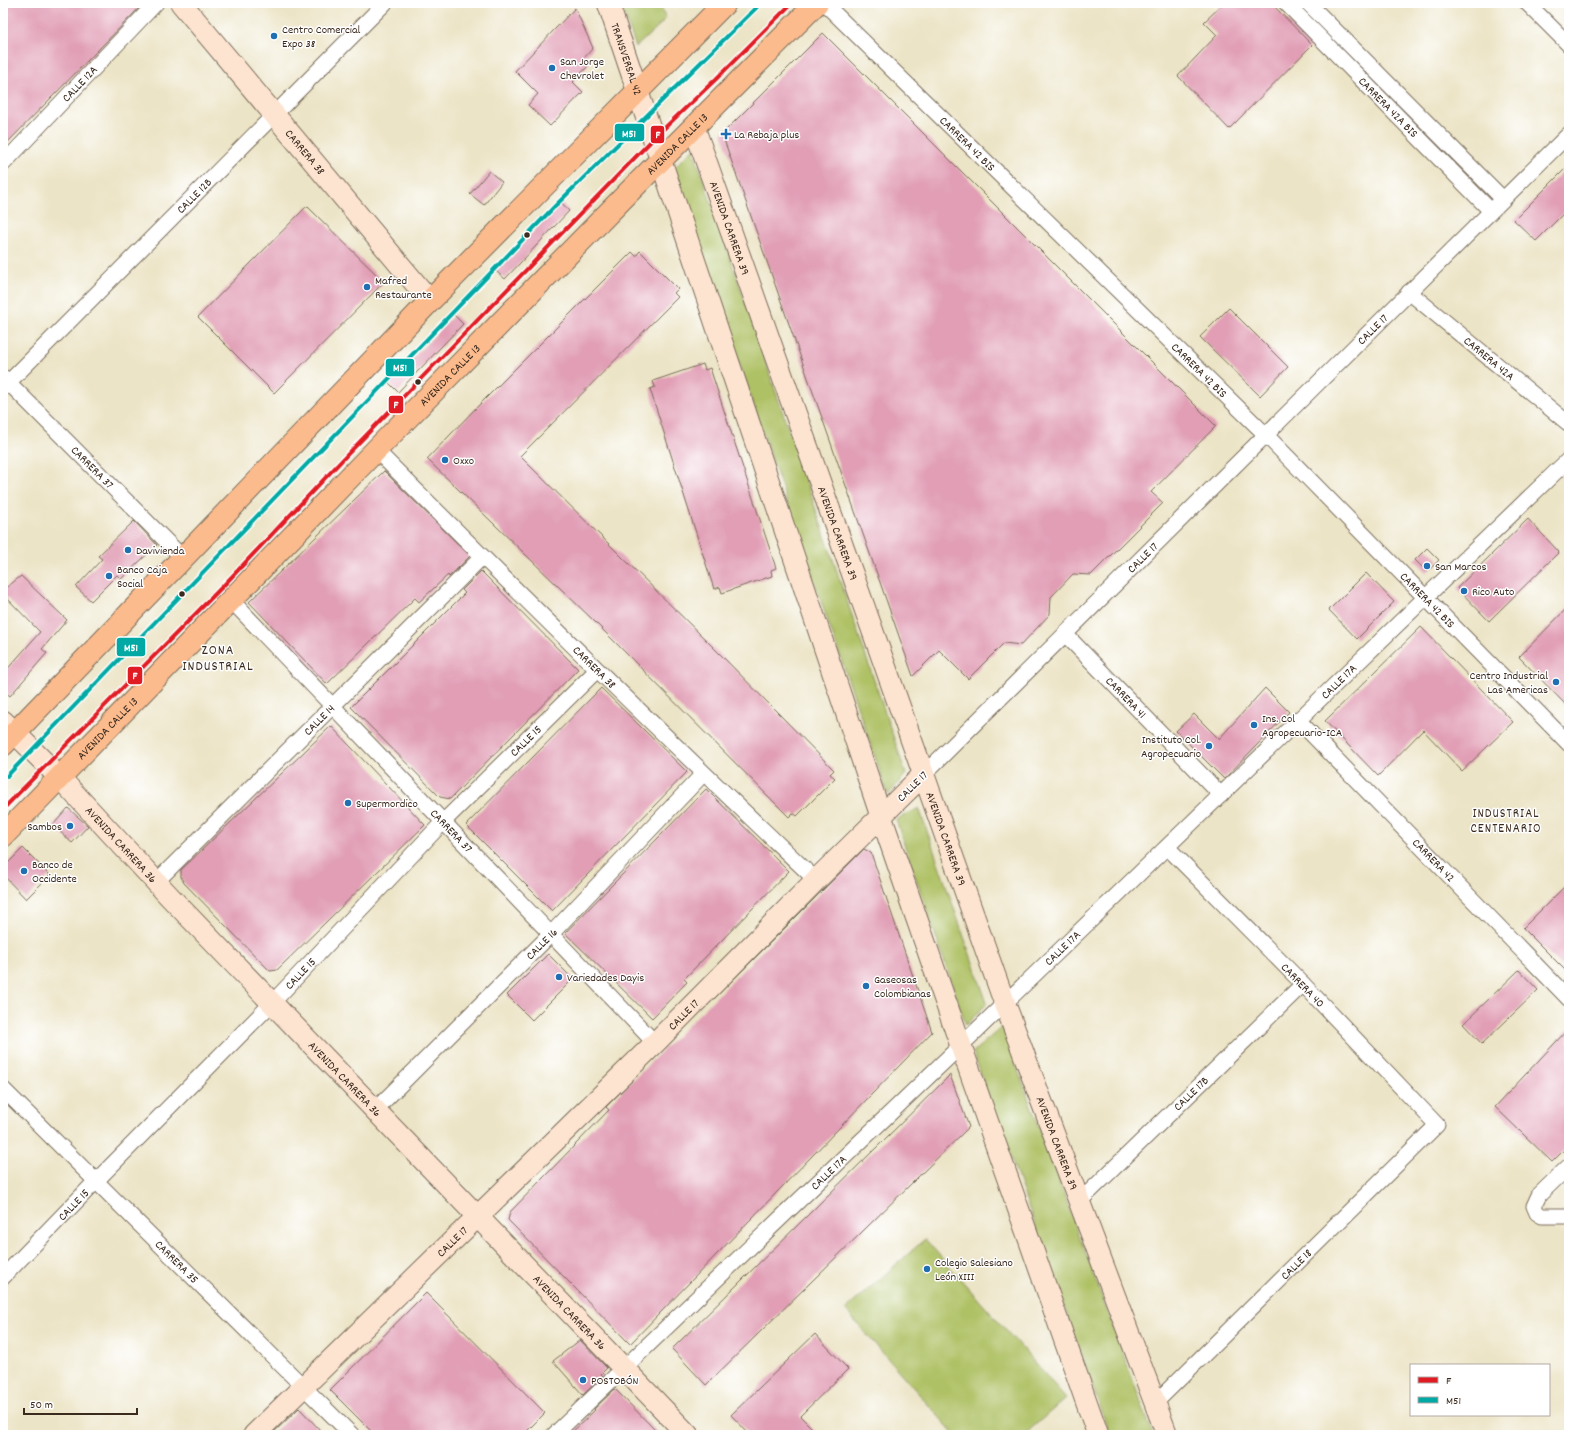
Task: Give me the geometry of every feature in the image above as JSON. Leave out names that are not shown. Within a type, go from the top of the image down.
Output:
[{"type":"main road","points":[[7,733],[183,558],[430,301],[725,3]]},
{"type":"main road","name":"AVENIDA CALLE 13","points":[[3,836],[376,450],[660,160],[817,3]]},
{"type":"street","name":"CALLE 12A","points":[[3,164],[156,3]]},
{"type":"street","name":"CARRERA 38","points":[[181,3],[430,301]]},
{"type":"street","name":"CALLE 12B","points":[[5,382],[385,3]]},
{"type":"street","name":"TRANSVERSAL 42","points":[[608,3],[660,160]]},
{"type":"street","name":"CARRERA 42 BIS","points":[[824,3],[1266,435],[1569,744]]},
{"type":"street","name":"CARRERA 42A BIS","points":[[1286,3],[1491,211]]},
{"type":"street","name":"CARRERA 42A BIS","points":[[1308,3],[1503,200]]},
{"type":"street","points":[[1527,3],[1569,45]]},
{"type":"street","points":[[1318,35],[1329,24]]},
{"type":"street","points":[[1357,75],[1368,63]]},
{"type":"street","name":"AVENIDA CARRERA 39","points":[[694,127],[1005,1004],[1167,1435]]},
{"type":"street","name":"CALLE 17","points":[[254,1435],[655,1044],[816,880],[1569,134]]},
{"type":"street","points":[[660,160],[960,1046],[1098,1435]]},
{"type":"street","name":"CARRERA 42A","points":[[1409,292],[1569,424]]},
{"type":"street","name":"CARRERA 37","points":[[5,382],[183,558]]},
{"type":"street","name":"CARRERA 38","points":[[376,450],[482,557],[703,774],[816,880]]},
{"type":"street","name":"CALLE 17A","points":[[554,1435],[1005,1004],[1569,459]]},
{"type":"street","name":"CALLE 14","points":[[156,882],[482,557]]},
{"type":"street","name":"CARRERA 37","points":[[231,600],[655,1044]]},
{"type":"street","name":"CARRERA 41","points":[[1065,634],[1221,795]]},
{"type":"street","name":"CALLE 15","points":[[3,1277],[272,1003],[443,822],[597,670]]},
{"type":"street","name":"CARRERA 42","points":[[1298,720],[1569,999]]},
{"type":"street","name":"AVENIDA CARRERA 36","points":[[7,733],[60,778],[156,882],[688,1435]]},
{"type":"street","name":"CALLE 16","points":[[376,1109],[551,934],[703,774]]},
{"type":"street","name":"CARRERA 40","points":[[1167,847],[1303,984],[1437,1125]]},
{"type":"street","name":"CALLE 17B","points":[[1079,1202],[1303,984]]},
{"type":"street","name":"CARRERA 35","points":[[3,1089],[352,1435]]},
{"type":"street","name":"CALLE 18","points":[[1155,1402],[1437,1125]]},
{"type":"street","points":[[1569,1166],[1539,1195],[1534,1206],[1536,1213],[1542,1216],[1569,1216]]},
{"type":"green space","points":[[620,3],[660,3],[666,19],[636,47]]},
{"type":"green space","points":[[693,149],[906,774],[888,795],[672,170]]},
{"type":"green space","points":[[919,808],[987,1003],[966,1025],[896,820]]},
{"type":"green space","points":[[1002,1027],[1153,1435],[1110,1435],[973,1052]]},
{"type":"green space","points":[[925,1239],[1066,1398],[1024,1435],[955,1435],[845,1310]]},
{"type":"building","points":[[3,3],[144,3],[3,147]]},
{"type":"building","points":[[1224,3],[1271,3],[1312,45],[1229,129],[1178,76],[1217,35],[1204,22]]},
{"type":"building","name":"San Jorge Chevrolet","points":[[575,8],[593,48],[583,59],[589,65],[573,82],[583,92],[550,126],[528,105],[538,94],[515,71]]},
{"type":"building","points":[[823,33],[1216,426],[1151,492],[1163,503],[1091,575],[1073,574],[1051,597],[1050,614],[1021,645],[1004,643],[968,679],[939,650],[913,676],[722,134]]},
{"type":"building","points":[[1569,165],[1569,208],[1536,241],[1514,220]]},
{"type":"building","points":[[489,171],[502,182],[484,205],[470,194]]},
{"type":"building","points":[[561,202],[569,211],[505,279],[496,271]]},
{"type":"building","points":[[307,206],[384,282],[274,393],[198,317]]},
{"type":"building","points":[[640,251],[678,289],[674,293],[678,297],[520,456],[718,652],[834,770],[830,774],[835,778],[797,816],[793,813],[789,817],[593,620],[427,459],[632,252],[636,256]]},
{"type":"building","points":[[1229,308],[1288,367],[1260,396],[1200,337]]},
{"type":"building","points":[[454,315],[463,324],[398,392],[389,383]]},
{"type":"building","points":[[703,364],[705,370],[710,368],[776,568],[771,570],[772,576],[722,593],[720,587],[714,589],[650,389],[655,387],[653,381]]},
{"type":"building","points":[[384,471],[470,556],[449,577],[448,575],[419,602],[415,598],[327,684],[249,602]]},
{"type":"building","points":[[1528,519],[1559,552],[1489,621],[1457,588]]},
{"type":"building","name":"Davivienda","points":[[134,521],[157,545],[121,579],[117,575],[91,601],[76,587],[102,559],[98,556]]},
{"type":"building","name":"San Marcos","points":[[1427,548],[1439,560],[1427,572],[1415,560]]},
{"type":"building","points":[[481,571],[578,669],[450,799],[440,797],[351,707],[465,593],[462,590]]},
{"type":"building","points":[[1366,573],[1394,602],[1357,639],[1329,610]]},
{"type":"building","points":[[21,576],[67,620],[42,649],[47,653],[10,696],[3,690],[3,674],[40,632],[3,594],[3,590]]},
{"type":"building","name":"Centro Industrial Las Americas","points":[[1569,606],[1569,708],[1519,657]]},
{"type":"building","points":[[1421,627],[1513,722],[1462,771],[1423,730],[1378,776],[1325,721]]},
{"type":"building","points":[[601,688],[687,772],[552,911],[466,825]]},
{"type":"building","points":[[1265,688],[1289,712],[1224,779],[1176,731],[1194,714],[1219,739]]},
{"type":"building","points":[[331,726],[425,825],[277,970],[270,971],[184,883],[181,877],[181,870]]},
{"type":"building","points":[[706,789],[789,871],[684,979],[687,982],[652,1018],[565,933]]},
{"type":"building","name":"Sambos","points":[[68,808],[88,826],[72,843],[53,825]]},
{"type":"building","name":"Banco de Occidente","points":[[23,848],[50,875],[26,899],[3,875],[3,868]]},
{"type":"building","points":[[864,849],[871,853],[932,1032],[630,1344],[508,1220],[510,1212],[609,1110],[606,1107]]},
{"type":"building","points":[[1569,882],[1569,974],[1523,928]]},
{"type":"building","points":[[548,954],[573,979],[532,1020],[507,995]]},
{"type":"building","points":[[1519,970],[1538,990],[1482,1044],[1463,1024]]},
{"type":"building","points":[[1569,1028],[1569,1145],[1552,1162],[1495,1107]]},
{"type":"building","points":[[950,1075],[969,1127],[706,1385],[672,1349]]},
{"type":"building","points":[[426,1293],[545,1413],[523,1435],[375,1435],[330,1390]]},
{"type":"building","points":[[815,1334],[848,1369],[800,1416],[819,1435],[750,1435],[731,1415]]},
{"type":"building","name":"POSTOBÓN","points":[[580,1340],[607,1368],[601,1374],[603,1376],[583,1395],[553,1361]]},
{"type":"building","points":[[615,1389],[660,1435],[569,1435],[595,1410],[594,1409]]},
{"type":"building","points":[[299,1408],[325,1435],[271,1435]]},
{"type":"transit line","name":"F","points":[[3,809],[224,585],[346,456],[653,139],[792,3]]},
{"type":"transit line","name":"M51","points":[[7,776],[555,206],[757,7]]},
{"type":"place","name":"Centro Comercial Expo 38","points":[[274,36]]},
{"type":"place","name":"San Jorge Chevrolet","points":[[552,68]]},
{"type":"place","name":"La Rebaja plus","points":[[726,134]]},
{"type":"place","name":"Mafred Restaurante","points":[[367,287]]},
{"type":"place","name":"Oxxo","points":[[445,460]]},
{"type":"place","name":"Davivienda","points":[[128,550]]},
{"type":"place","name":"San Marcos","points":[[1427,566]]},
{"type":"place","name":"Banco Caja Social","points":[[109,576]]},
{"type":"place","name":"Rico Auto","points":[[1464,591]]},
{"type":"place","name":"Centro Industrial Las Americas","points":[[1556,682]]},
{"type":"place","name":"Ins. Col Agropecuario-ICA","points":[[1254,725]]},
{"type":"place","name":"Instituto Col. Agropecuario","points":[[1209,746]]},
{"type":"place","name":"Supermordico","points":[[348,803]]},
{"type":"place","name":"Sambos","points":[[70,826]]},
{"type":"place","name":"Banco de Occidente","points":[[24,871]]},
{"type":"place","name":"Variedades Dayis","points":[[559,977]]},
{"type":"place","name":"Gaseosas Colombianas","points":[[866,986]]},
{"type":"place","name":"Colegio Salesiano León XIII","points":[[927,1269]]},
{"type":"place","name":"POSTOBÓN","points":[[583,1380]]},
{"type":"district","name":"ZONA INDUSTRIAL","points":[[218,658]]},
{"type":"district","name":"INDUSTRIAL CENTENARIO","points":[[1506,820]]}]
